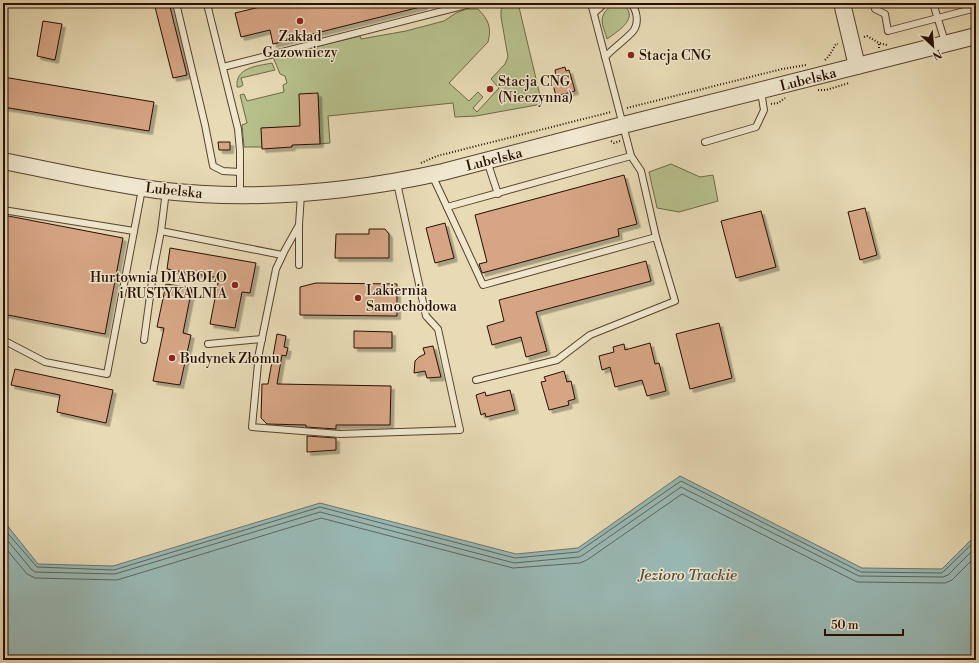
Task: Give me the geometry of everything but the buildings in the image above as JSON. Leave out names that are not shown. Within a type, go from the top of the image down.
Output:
[{"type":"street","points":[[842,3],[857,66]]},
{"type":"street","name":"Lubelska","points":[[3,161],[166,191],[240,195],[301,194],[347,190],[432,175],[976,36]]},
{"type":"lane","points":[[176,3],[205,125],[213,166],[224,171],[240,172]]},
{"type":"lane","points":[[223,68],[474,3]]},
{"type":"lane","points":[[476,380],[557,360],[590,336],[675,301],[656,237],[641,171],[631,156],[591,3]]},
{"type":"lane","points":[[594,14],[605,3]]},
{"type":"lane","points":[[605,57],[635,28],[636,16],[633,6],[630,3]]},
{"type":"lane","points":[[873,3],[875,9],[885,14],[888,31],[976,8]]},
{"type":"lane","points":[[934,3],[945,44]]},
{"type":"lane","points":[[209,5],[238,129],[240,151],[240,195]]},
{"type":"lane","points":[[705,142],[756,127],[764,110],[761,90]]},
{"type":"lane","points":[[447,207],[631,156]]},
{"type":"lane","points":[[488,161],[498,194]]},
{"type":"lane","points":[[432,175],[483,285],[656,237]]},
{"type":"lane","points":[[299,225],[276,269],[259,353],[252,427],[340,434],[460,430],[438,329],[426,316],[397,182]]},
{"type":"lane","points":[[3,340],[45,362],[107,374],[143,187]]},
{"type":"lane","points":[[144,340],[166,191]]},
{"type":"lane","points":[[299,265],[301,194]]},
{"type":"lane","points":[[3,210],[134,230]]},
{"type":"lane","points":[[161,232],[282,255]]},
{"type":"lane","points":[[208,344],[262,339]]},
{"type":"path","points":[[865,37],[867,36],[879,43]]},
{"type":"green space","points":[[505,3],[518,3],[542,104],[476,116],[455,117],[453,103],[328,116],[330,143],[320,144],[318,94],[301,128],[262,128],[262,147],[244,147],[242,125],[247,123],[240,95],[244,94],[247,101],[284,92],[283,85],[287,83],[285,76],[280,74],[273,57],[360,36],[361,39],[406,31],[444,21],[456,13],[466,9],[478,9],[487,20],[490,32],[488,42],[449,83],[469,101],[478,92],[483,97],[473,108],[477,112],[499,88],[491,79],[505,64],[508,57],[501,17],[501,10]]},
{"type":"green space","points":[[621,3],[627,8],[629,18],[622,28],[607,39],[602,22],[604,13],[608,8]]},
{"type":"green space","points":[[272,63],[275,70],[241,78],[243,85],[237,87],[237,80],[244,71]]},
{"type":"green space","points":[[671,164],[700,177],[713,175],[718,201],[679,212],[657,208],[649,172]]},
{"type":"water","name":"Jezioro Trackie","points":[[680,476],[862,568],[942,569],[973,538],[971,494],[976,489],[976,660],[3,660],[3,515],[6,524],[38,564],[113,566],[320,503],[516,554],[578,548]]},
{"type":"place","name":"Zakład Gazowniczy","points":[[300,21]]},
{"type":"place","name":"Stacja CNG","points":[[631,55]]},
{"type":"place","name":"Stacja CNG (Nieczynna)","points":[[490,89]]},
{"type":"place","name":"Hurtownia DIABOLO i RUSTYKALNIA","points":[[235,285]]},
{"type":"place","name":"Lakiernia Samochodowa","points":[[358,298]]},
{"type":"place","name":"Budynek Złomu","points":[[172,358]]}]
